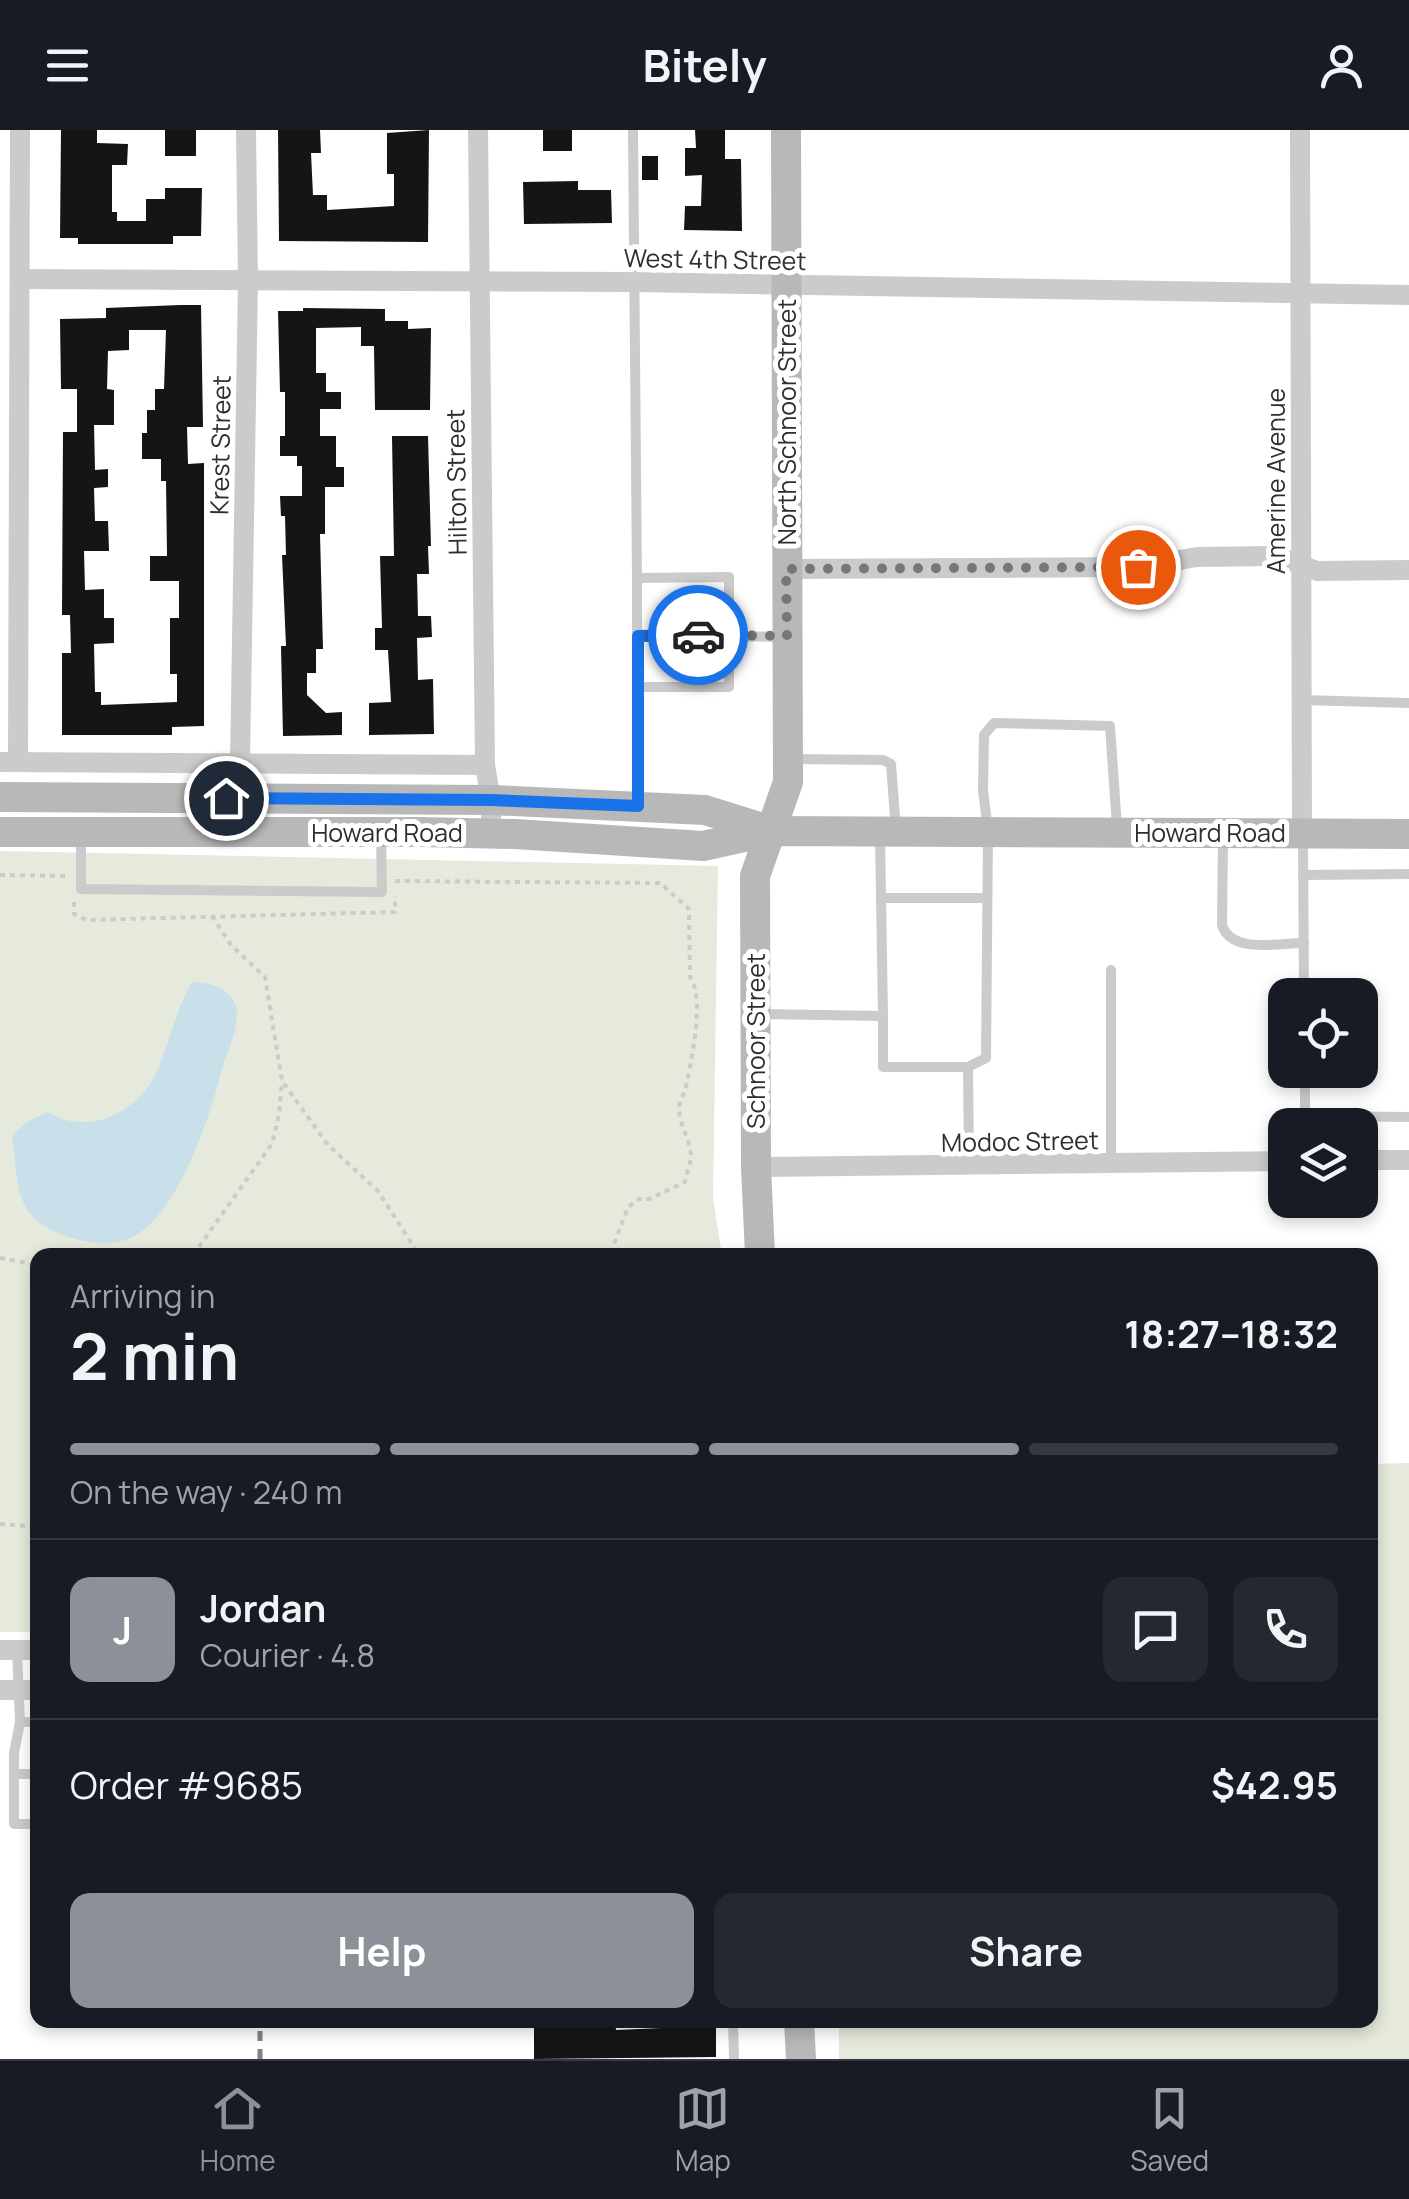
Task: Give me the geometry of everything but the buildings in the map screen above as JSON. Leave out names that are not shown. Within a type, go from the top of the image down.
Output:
[{"type":"main road","name":"North Schnoor Street","points":[[772,831],[788,782],[786,130]]},
{"type":"main road","name":"Howard Road","points":[[0,797],[491,800],[638,806],[705,810],[772,831]]},
{"type":"main road","points":[[87,832],[104,819],[124,814],[159,814],[204,798]]},
{"type":"main road","name":"Howard Road","points":[[0,832],[491,833],[703,846],[772,831],[1409,834]]},
{"type":"main road","name":"Schnoor Street","points":[[760,1248],[754,876],[772,831]]},
{"type":"main road","points":[[799,2028],[801,2059]]},
{"type":"street","points":[[20,130],[9,762],[485,764]]},
{"type":"street","name":"Krest Street","points":[[240,761],[248,280],[246,130]]},
{"type":"street","name":"Hilton Street","points":[[478,130],[485,764],[491,833]]},
{"type":"street","name":"Amerine Avenue","points":[[1300,130],[1302,832]]},
{"type":"street","name":"West 4th Street","points":[[20,278],[633,282],[1409,294]]},
{"type":"street","points":[[786,569],[1138,567],[1197,557],[1277,556],[1318,571],[1409,570]]},
{"type":"street","points":[[1378,1160],[1409,1160]]},
{"type":"street","name":"Modoc Street","points":[[756,1167],[1268,1162]]},
{"type":"lane","points":[[632,130],[638,806]]},
{"type":"lane","points":[[637,687],[729,686],[728,577],[638,578]]},
{"type":"lane","points":[[638,636],[787,636]]},
{"type":"lane","points":[[1301,700],[1409,703]]},
{"type":"lane","points":[[788,759],[884,760],[891,764],[881,898],[883,1067],[968,1067],[986,1058],[988,832],[983,790],[984,735],[994,722],[1110,726],[1118,832]]},
{"type":"lane","points":[[87,832],[81,889],[382,892],[381,832]]},
{"type":"lane","points":[[1223,832],[1225,936],[1235,944],[1304,944]]},
{"type":"lane","points":[[1302,832],[1304,978]]},
{"type":"lane","points":[[1303,875],[1409,874]]},
{"type":"lane","points":[[881,898],[987,898]]},
{"type":"lane","points":[[1111,1164],[1112,970]]},
{"type":"lane","points":[[755,1014],[883,1016]]},
{"type":"lane","points":[[968,1067],[969,1167]]},
{"type":"lane","points":[[1378,1119],[1409,1118]]},
{"type":"lane","points":[[18,1650],[20,1722],[14,1754],[14,1824],[30,1824]]},
{"type":"lane","points":[[20,1722],[30,1722]]},
{"type":"lane","points":[[14,1774],[30,1774]]},
{"type":"lane","points":[[734,2028],[734,2059]]},
{"type":"path","points":[[0,876],[74,876]]},
{"type":"path","points":[[74,895],[74,914],[87,920],[395,912],[395,881],[660,883],[689,909],[690,977],[696,986],[696,1014],[685,1092],[679,1101],[680,1120],[691,1155],[684,1182],[650,1199],[639,1198],[628,1207],[613,1248]]},
{"type":"path","points":[[197,1248],[272,1144],[282,1081],[265,977],[231,945],[211,915]]},
{"type":"path","points":[[282,1081],[328,1145],[378,1192],[414,1248]]},
{"type":"path","points":[[0,1258],[30,1263]]},
{"type":"path","points":[[0,1524],[30,1526]]},
{"type":"shaded area","points":[[0,851],[718,866],[713,1199],[721,1248],[30,1248],[30,1632],[0,1632]]},
{"type":"shaded area","points":[[1409,1463],[1409,2059],[839,2059],[839,2028],[1378,2028],[1378,1464]]},
{"type":"water","points":[[192,982],[214,985],[227,993],[236,1005],[237,1020],[188,1167],[160,1214],[125,1240],[91,1242],[53,1231],[29,1212],[22,1200],[12,1136],[28,1121],[48,1112],[61,1119],[89,1122],[129,1106],[156,1073]]},
{"type":"railway","points":[[260,2028],[260,2059]]},
{"type":"way so far","points":[[698,635],[787,636],[786,569],[1138,567]]},
{"type":"route","points":[[226,798],[491,800],[638,806],[638,636],[698,635]]}]
